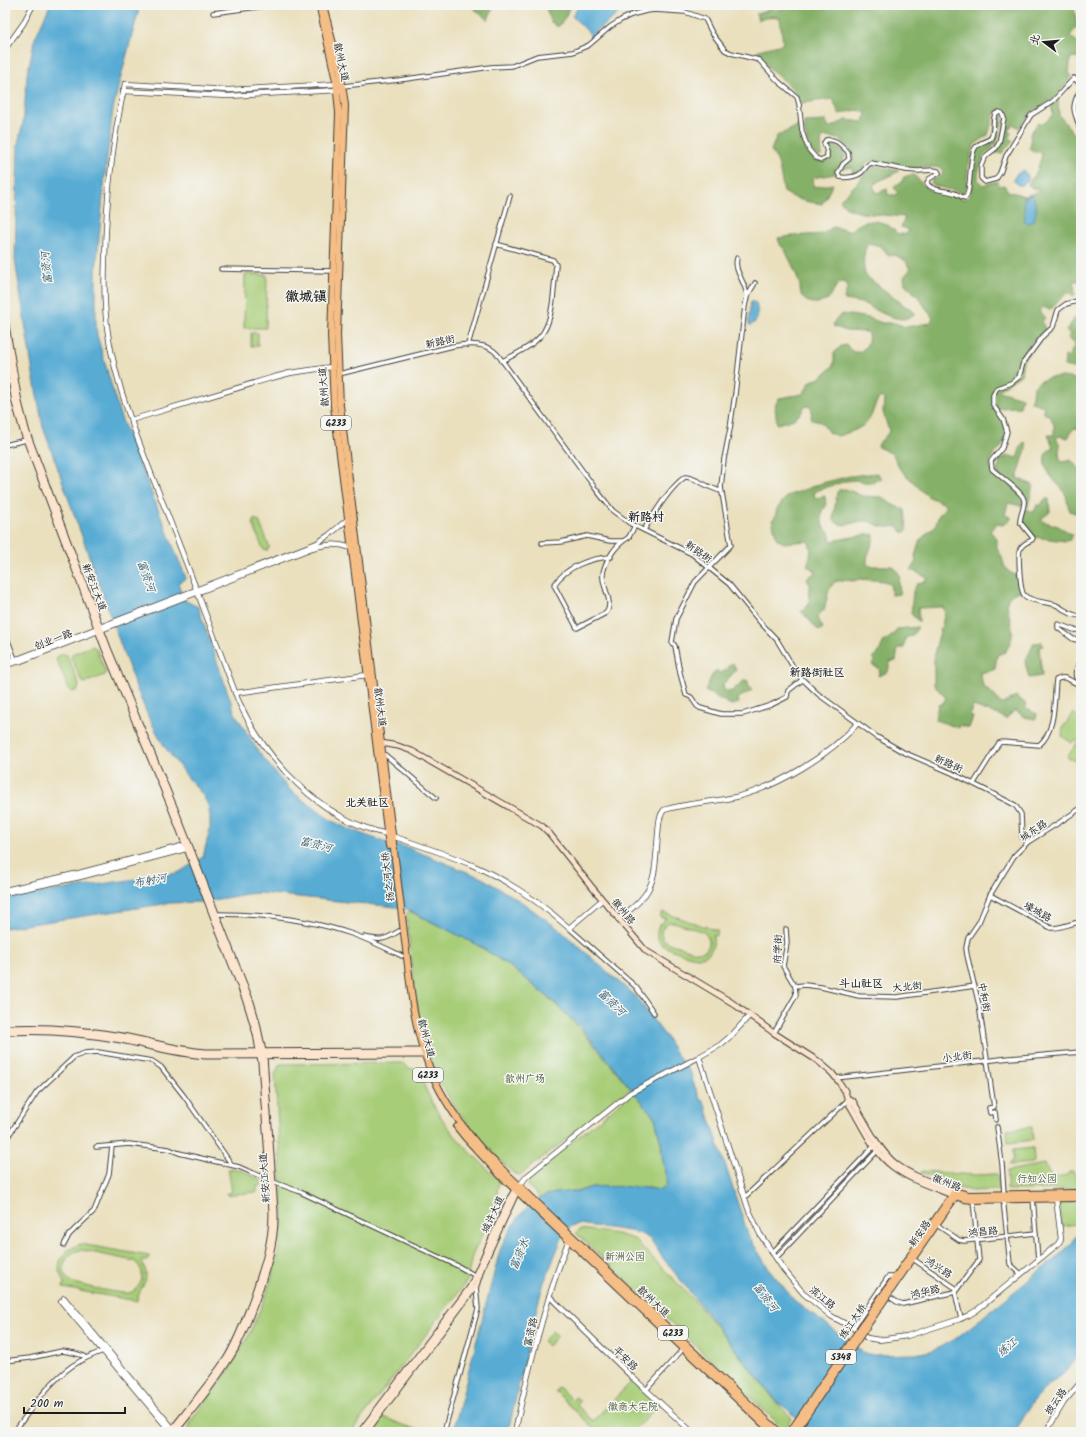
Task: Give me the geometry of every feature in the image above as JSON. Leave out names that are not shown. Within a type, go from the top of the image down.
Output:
[{"type":"main road","name":"歙州大道","points":[[319,5],[341,87],[331,335],[331,367],[334,406],[367,674],[390,837]]},
{"type":"main road","name":"歙州大道","points":[[323,5],[330,30],[341,87],[345,121],[337,319],[338,374],[342,424],[381,743],[390,837]]},
{"type":"main road","name":"新安江大道","points":[[5,319],[19,402],[25,426],[101,628]]},
{"type":"main road","name":"新安江大道","points":[[5,342],[18,413],[26,440],[211,906],[254,1024],[261,1054]]},
{"type":"main road","name":"徽州路","points":[[381,743],[398,746],[412,751],[538,823],[549,833],[602,900],[641,947],[649,954],[731,1002],[774,1033],[818,1061],[836,1078],[849,1099],[849,1104],[879,1149],[905,1170],[964,1199],[973,1200],[1074,1193],[1081,1197]]},
{"type":"main road","name":"扬之河大桥","points":[[390,837],[399,914]]},
{"type":"main road","name":"新安江大道","points":[[173,1431],[227,1363],[240,1341],[272,1251],[276,1219],[271,1181],[261,1054],[252,1008],[216,914],[211,906]]},
{"type":"main road","name":"歙州大道","points":[[399,914],[399,931],[411,1017],[422,1053],[440,1092],[459,1122],[517,1189],[531,1200],[683,1348],[772,1432]]},
{"type":"main road","name":"歙州大道","points":[[399,914],[422,1053]]},
{"type":"main road","points":[[5,1028],[64,1029],[123,1036],[186,1050],[261,1054]]},
{"type":"main road","points":[[5,1032],[63,1033],[122,1040],[185,1054],[206,1056],[261,1054],[422,1053]]},
{"type":"main road","name":"城许大道","points":[[360,1432],[470,1287],[474,1275],[517,1189]]},
{"type":"main road","name":"城许大道","points":[[366,1432],[476,1286],[482,1267],[517,1189]]},
{"type":"main road","name":"徽州路","points":[[955,1194],[1033,1198],[1081,1197]]},
{"type":"main road","name":"新安路","points":[[894,1281],[913,1259],[937,1225],[955,1194]]},
{"type":"main road","name":"新安路","points":[[894,1281],[955,1194]]},
{"type":"main road","name":"歙州大道","points":[[568,1236],[779,1432]]},
{"type":"main road","name":"练江大桥","points":[[790,1432],[894,1281]]},
{"type":"main road","name":"练江大桥","points":[[795,1432],[894,1281]]},
{"type":"street","points":[[5,49],[23,24],[33,5]]},
{"type":"street","points":[[213,13],[272,5]]},
{"type":"street","points":[[646,11],[654,5]]},
{"type":"street","points":[[123,91],[228,96],[341,87],[492,67],[512,66],[537,56],[573,52],[586,48],[610,27],[631,15],[646,11],[682,12],[702,17],[708,22],[712,33],[726,50],[762,62],[778,81],[797,97],[804,138],[809,150],[816,158],[822,160],[827,157],[824,143],[828,139],[837,141],[848,152],[848,159],[838,173],[842,178],[859,175],[870,163],[912,170],[933,170],[938,171],[939,173],[928,179],[927,183],[929,186],[953,192],[966,198],[968,194],[969,172],[974,151],[980,143],[989,140],[992,136],[994,131],[993,121],[995,114],[999,112],[1004,115],[1004,118],[1001,138],[997,147],[987,155],[982,163],[981,178],[985,182],[996,179],[999,175],[1006,156],[1031,115],[1053,101],[1074,78],[1081,85]]},
{"type":"street","points":[[341,87],[228,90],[125,84],[114,140],[108,196],[105,251],[105,308],[112,352],[131,420],[245,715],[276,761],[293,779],[320,802],[354,823],[371,831],[456,858],[484,870],[527,896],[569,928],[636,987],[654,1013]]},
{"type":"street","points":[[1081,88],[1074,101],[1073,111],[1080,126],[1081,136]]},
{"type":"street","points":[[468,345],[510,196]]},
{"type":"street","points":[[496,244],[553,260],[556,265],[552,304],[545,330],[529,345],[502,361]]},
{"type":"street","points":[[737,258],[736,267],[746,289],[747,297],[730,429],[724,459],[721,491],[731,545],[695,582],[676,619],[672,642],[675,646],[686,695],[691,698],[700,708],[721,714],[743,714],[771,705],[787,697],[788,690],[802,680]]},
{"type":"street","points":[[221,269],[333,270]]},
{"type":"street","points":[[747,297],[755,283]]},
{"type":"street","points":[[1081,300],[1066,304],[1058,310],[1053,326],[1043,336],[1023,363],[1017,379],[995,390],[992,397],[992,402],[1003,419],[1007,432],[1002,448],[991,461],[990,465],[992,469],[1022,496],[1024,500],[1020,522],[1032,536],[1032,539],[1022,546],[1019,552],[1023,594],[1026,597],[1038,601],[1056,605],[1073,616],[1081,616]]},
{"type":"street","name":"新路街","points":[[338,374],[453,346],[468,345],[489,347],[496,353],[613,511],[635,526],[685,550],[729,584],[777,640],[802,680],[825,700],[857,724],[903,752],[974,783],[1016,807],[1021,814],[1022,838],[1028,842]]},
{"type":"street","points":[[131,420],[272,377],[331,367]]},
{"type":"street","points":[[5,382],[12,382]]},
{"type":"street","points":[[5,445],[26,440]]},
{"type":"street","points":[[644,530],[664,500],[677,484],[686,477],[691,477],[709,487],[721,491]]},
{"type":"street","points":[[198,591],[317,543],[348,519]]},
{"type":"street","points":[[611,557],[593,559],[570,569],[560,577],[554,585],[577,628],[606,613],[608,610],[609,605],[603,576],[606,565],[622,541],[629,537],[635,526]]},
{"type":"street","points":[[542,544],[561,542],[587,536],[610,541],[622,541]]},
{"type":"street","points":[[101,628],[312,548],[330,544],[343,545],[351,548]]},
{"type":"street","points":[[1081,630],[1074,630],[1058,624],[1058,627],[1063,632],[1073,639],[1081,641]]},
{"type":"street","name":"创业一路","points":[[5,662],[101,628]]},
{"type":"street","name":"创业一路","points":[[5,665],[20,661],[101,628]]},
{"type":"street","points":[[5,633],[15,659]]},
{"type":"street","points":[[974,783],[999,743],[1039,745],[1043,743],[1048,733],[1053,714],[1056,680],[1061,678],[1070,678],[1074,683],[1078,684],[1079,682],[1075,677],[1076,669],[1081,660]]},
{"type":"street","points":[[236,693],[367,674]]},
{"type":"street","points":[[618,919],[640,902],[649,890],[654,873],[660,818],[663,811],[735,797],[773,785],[831,748],[848,735],[857,724]]},
{"type":"street","points":[[382,753],[436,798]]},
{"type":"street","name":"城东路","points":[[990,895],[1010,861],[1028,842],[1081,808]]},
{"type":"street","points":[[5,891],[188,846]]},
{"type":"street","name":"壕城路","points":[[990,895],[1051,928],[1081,922]]},
{"type":"street","name":"中和街","points":[[990,895],[982,916],[968,938],[967,955],[979,1005],[986,1061],[994,1107],[989,1108],[990,1113],[995,1112],[996,1120]]},
{"type":"street","points":[[569,928],[602,900]]},
{"type":"street","points":[[216,914],[285,918],[380,940],[399,931]]},
{"type":"street","name":"府学街","points":[[786,929],[787,943],[784,966],[795,986]]},
{"type":"street","points":[[354,935],[402,956]]},
{"type":"street","name":"大北街","points":[[795,986],[805,985],[821,987],[859,996],[897,998],[975,986]]},
{"type":"street","points":[[774,1033],[795,999],[795,986]]},
{"type":"street","points":[[517,1189],[527,1176],[630,1093],[698,1058],[725,1041],[750,1015]]},
{"type":"street","points":[[5,1141],[37,1092],[71,1059],[85,1053],[98,1052],[152,1061],[159,1065],[184,1096],[232,1165]]},
{"type":"street","name":"小北街","points":[[836,1078],[1081,1052]]},
{"type":"street","name":"滨江路","points":[[698,1058],[755,1224],[772,1253],[793,1282],[810,1300],[831,1316],[871,1339],[891,1339],[914,1334],[961,1319],[977,1310],[1054,1248],[1060,1240],[1056,1198]]},
{"type":"street","points":[[745,1197],[849,1099]]},
{"type":"street","points":[[997,1126],[1002,1164],[1003,1197],[1010,1264],[1021,1274]]},
{"type":"street","points":[[96,1147],[129,1144],[169,1149],[232,1165],[298,1191],[474,1275],[478,1309],[444,1432]]},
{"type":"street","points":[[772,1253],[876,1144]]},
{"type":"street","points":[[64,1245],[69,1235],[94,1211],[108,1176],[112,1146]]},
{"type":"street","points":[[776,1258],[879,1149]]},
{"type":"street","points":[[1033,1198],[1038,1260]]},
{"type":"street","points":[[956,1291],[979,1260],[973,1200]]},
{"type":"street","name":"鸿昌路","points":[[937,1225],[959,1240],[977,1240],[1036,1233]]},
{"type":"street","name":"富资路","points":[[516,1432],[548,1296],[568,1236]]},
{"type":"street","name":"鸿兴路","points":[[913,1259],[956,1291],[961,1319]]},
{"type":"street","points":[[853,1328],[888,1277],[894,1281]]},
{"type":"street","name":"鸿华路","points":[[879,1290],[897,1302],[903,1304],[956,1291]]},
{"type":"street","name":"平安路","points":[[548,1296],[692,1432]]},
{"type":"street","points":[[62,1299],[173,1431],[103,1351],[62,1299]]},
{"type":"street","points":[[646,1390],[683,1348]]},
{"type":"street","points":[[5,1361],[30,1358],[62,1351],[74,1353],[86,1358]]},
{"type":"street","points":[[14,1432],[43,1392],[67,1370],[86,1358],[103,1351]]},
{"type":"street","name":"披云路","points":[[1046,1432],[1064,1402],[1081,1382]]},
{"type":"green space","points":[[474,5],[494,5],[488,20],[473,8]]},
{"type":"green space","points":[[545,5],[570,5],[566,16],[558,27],[551,22]]},
{"type":"green space","points":[[788,5],[1078,5],[1074,8],[1077,26],[1070,36],[1081,45],[1081,53],[1078,58],[1071,57],[1069,73],[1072,76],[1058,94],[1050,101],[1033,110],[1019,128],[1013,124],[1008,131],[1011,133],[1009,137],[1013,141],[1002,153],[991,153],[998,145],[1002,137],[1006,116],[1005,112],[999,110],[995,112],[988,135],[974,145],[968,167],[966,189],[965,192],[962,193],[938,187],[931,183],[932,180],[942,175],[943,170],[939,167],[906,168],[868,161],[861,171],[853,174],[852,167],[842,169],[849,161],[851,155],[845,143],[836,138],[822,138],[822,155],[820,157],[812,151],[809,147],[804,122],[826,121],[829,128],[846,120],[864,122],[866,113],[857,110],[839,114],[833,99],[802,103],[795,91],[763,61],[758,50],[783,44],[780,18],[775,18],[774,16],[758,20],[756,14],[772,9],[784,10]]},
{"type":"green space","points":[[1079,97],[1081,98],[1081,124],[1078,118],[1080,117],[1077,105]]},
{"type":"green space","points":[[1058,98],[1059,115],[1074,134],[1077,133],[1080,146],[1081,158],[1078,159],[1081,164],[1081,281],[1074,281],[1075,295],[1073,297],[1070,292],[1065,294],[1052,308],[1048,309],[1043,307],[1039,312],[1045,317],[1042,322],[1046,331],[1038,340],[1035,338],[1028,347],[1031,350],[1023,361],[1021,375],[1001,388],[999,391],[1022,398],[1020,407],[998,408],[999,412],[1004,418],[1005,434],[1003,443],[992,457],[990,467],[1020,495],[1022,499],[1022,506],[1008,503],[1005,515],[1011,517],[1011,519],[1003,525],[997,524],[990,531],[997,539],[997,549],[1006,568],[1012,574],[1018,576],[1021,591],[1010,596],[1007,603],[1012,628],[1012,639],[1009,645],[1005,652],[997,655],[995,669],[988,672],[980,672],[983,686],[994,695],[1000,703],[1003,704],[1016,696],[1027,705],[1025,708],[1037,714],[1036,719],[1024,717],[1015,710],[1006,719],[973,706],[969,716],[973,717],[969,728],[960,725],[959,728],[935,720],[938,705],[943,703],[946,698],[934,685],[934,654],[945,613],[943,607],[918,608],[919,622],[911,614],[913,591],[917,584],[926,580],[926,577],[911,570],[916,563],[915,556],[920,540],[935,526],[939,515],[946,506],[943,503],[927,496],[899,468],[893,454],[878,447],[889,431],[883,412],[884,399],[882,397],[878,400],[870,418],[864,425],[856,430],[838,436],[829,433],[821,422],[812,420],[812,410],[808,406],[804,407],[797,417],[777,424],[775,406],[779,398],[803,394],[811,381],[820,378],[832,367],[834,363],[834,353],[841,346],[847,345],[855,352],[865,348],[868,340],[867,332],[846,331],[833,326],[835,320],[843,314],[869,318],[882,323],[895,323],[906,327],[930,323],[933,318],[919,298],[905,284],[904,277],[910,270],[906,261],[895,255],[889,256],[881,246],[868,243],[864,260],[866,276],[915,313],[904,319],[897,318],[864,304],[845,300],[844,298],[848,286],[843,282],[835,287],[828,299],[825,301],[814,303],[806,301],[801,295],[799,282],[795,271],[778,238],[822,234],[833,227],[849,231],[860,224],[871,221],[881,222],[886,224],[898,234],[905,234],[908,229],[901,227],[905,217],[862,213],[847,208],[840,200],[860,180],[871,165],[899,171],[877,182],[873,186],[877,193],[887,189],[888,195],[896,195],[898,192],[894,188],[897,184],[901,183],[904,177],[913,174],[927,189],[948,193],[962,199],[968,198],[971,187],[972,160],[974,154],[978,146],[993,138],[995,123],[999,115],[1003,117],[996,144],[983,156],[978,174],[978,180],[983,185],[998,181],[998,186],[1004,185],[1008,191],[1024,196],[1039,192],[1039,190],[1032,189],[1028,185],[1037,171],[1042,155],[1040,152],[1034,152],[1029,148],[1031,145],[1030,134],[1038,123],[1045,123],[1053,114],[1051,104]]},
{"type":"green space","points":[[800,125],[806,149],[813,158],[818,161],[825,162],[829,159],[830,154],[827,146],[830,142],[844,152],[844,159],[835,170],[835,174],[812,178],[814,187],[833,184],[822,204],[798,199],[784,192],[778,162],[771,150],[777,136]]},
{"type":"green space","points":[[245,274],[267,275],[266,328],[244,328]]},
{"type":"green space","points":[[1081,314],[1081,370],[1064,366],[1065,356],[1068,357],[1075,344],[1068,338],[1070,333],[1066,331],[1075,318]]},
{"type":"green space","points":[[251,333],[258,333],[258,346],[251,346]]},
{"type":"green space","points":[[1081,372],[1081,430],[1075,428],[1068,438],[1060,436],[1056,438],[1060,445],[1060,460],[1063,462],[1071,460],[1081,470],[1081,515],[1070,511],[1065,493],[1050,475],[1046,467],[1046,454],[1053,448],[1048,435],[1054,435],[1054,425],[1050,416],[1044,413],[1044,406],[1031,402],[1033,388],[1043,380],[1062,377],[1079,380]]},
{"type":"green space","points":[[1024,442],[1026,443],[1026,449],[1017,478],[1033,485],[1028,507],[1025,506],[1025,498],[997,472],[1001,458],[1010,456],[1017,458]]},
{"type":"green space","points":[[877,473],[881,478],[870,483],[855,480],[846,481],[818,490],[814,494],[815,498],[825,496],[826,507],[822,510],[821,516],[823,527],[829,532],[831,541],[869,534],[874,535],[867,564],[869,566],[893,566],[900,575],[900,594],[892,595],[890,584],[884,581],[859,579],[854,581],[843,580],[834,582],[829,590],[824,610],[817,617],[823,628],[819,631],[801,611],[809,604],[810,585],[807,578],[815,573],[815,570],[807,566],[810,553],[810,544],[808,541],[784,543],[777,539],[772,520],[775,517],[777,509],[787,496],[822,483],[850,476]]},
{"type":"green space","points":[[846,489],[862,496],[882,497],[893,505],[905,510],[907,530],[902,532],[895,526],[883,527],[866,521],[843,525],[836,522],[833,519],[837,492],[839,490]]},
{"type":"green space","points":[[1049,499],[1050,512],[1042,518],[1042,521],[1058,526],[1073,535],[1070,540],[1065,541],[1034,537],[1022,521],[1025,509],[1034,512],[1037,505],[1042,505],[1043,501]]},
{"type":"green space","points":[[255,519],[259,521],[269,546],[267,551],[263,549],[253,524]]},
{"type":"green space","points":[[918,627],[912,636],[905,638],[904,648],[898,648],[896,661],[890,662],[888,672],[878,676],[880,669],[872,665],[875,661],[872,658],[878,654],[884,641],[891,637],[897,629]]},
{"type":"green space","points":[[1042,642],[1043,646],[1039,647],[1042,676],[1029,678],[1025,662],[1034,643]]},
{"type":"green space","points":[[92,646],[96,648],[106,673],[105,675],[84,683],[82,682],[71,657],[72,654]]},
{"type":"green space","points":[[64,654],[67,655],[79,685],[78,690],[71,692],[56,659],[58,656]]},
{"type":"green space","points":[[733,663],[736,670],[723,684],[724,690],[728,692],[732,691],[745,680],[748,681],[748,685],[753,690],[738,698],[739,703],[731,705],[705,691],[716,670],[720,673]]},
{"type":"green space","points":[[1074,713],[1081,720],[1081,764],[1067,757],[1078,742],[1075,740],[1072,743],[1062,736],[1063,727]]},
{"type":"green space","name":"歙州广场","points":[[409,911],[480,947],[532,984],[557,1005],[579,1028],[631,1089],[520,1175],[514,1174],[467,1123],[451,1101],[434,1069],[421,1026],[417,1004],[406,915]]},
{"type":"green space","points":[[662,912],[718,931],[716,936],[713,935],[713,943],[709,953],[706,956],[694,957],[669,949],[662,945],[659,942],[657,931],[660,924],[666,919],[660,917]],"holes":[[[674,922],[704,932],[709,939],[707,949],[700,952],[695,952],[664,940],[661,935],[663,927],[667,923]]]},
{"type":"green space","points":[[402,1063],[409,1068],[417,1070],[437,1112],[447,1126],[469,1151],[500,1181],[497,1190],[499,1200],[472,1256],[467,1281],[351,1432],[188,1432],[191,1421],[231,1367],[247,1339],[266,1296],[278,1255],[283,1213],[275,1074],[280,1064]]},
{"type":"green space","points":[[635,1093],[655,1118],[662,1148],[666,1175],[666,1187],[660,1191],[649,1188],[593,1187],[540,1198],[528,1186],[529,1179],[557,1154],[631,1094]]},
{"type":"green space","points":[[1032,1127],[1033,1140],[1008,1143],[1007,1130]]},
{"type":"green space","points":[[1033,1148],[1033,1163],[1009,1165],[1013,1160],[1013,1150]]},
{"type":"green space","name":"行知公园","points":[[1044,1164],[1052,1177],[1055,1178],[1065,1176],[1071,1171],[1074,1172],[1078,1189],[1007,1190],[1007,1171]]},
{"type":"green space","points":[[228,1169],[240,1170],[260,1179],[262,1184],[257,1186],[257,1192],[227,1195],[226,1193],[232,1192]]},
{"type":"green space","points":[[922,1171],[974,1175],[997,1174],[999,1190],[972,1191],[955,1187],[921,1173]]},
{"type":"green space","points":[[1059,1201],[1073,1201],[1081,1203],[1081,1220],[1077,1224],[1061,1226]]},
{"type":"green space","name":"新洲公园","points":[[580,1229],[617,1234],[634,1239],[693,1299],[776,1402],[792,1418],[784,1429],[576,1233]]},
{"type":"green space","points":[[80,1244],[149,1256],[148,1261],[141,1261],[146,1273],[146,1278],[137,1301],[63,1288],[64,1283],[59,1271],[60,1261],[68,1250]],"holes":[[[81,1250],[134,1261],[141,1270],[142,1279],[137,1288],[129,1293],[107,1291],[74,1283],[66,1277],[64,1272],[65,1262],[71,1254]]]},
{"type":"green space","points":[[552,1331],[558,1336],[548,1346],[543,1341]]},
{"type":"green space","name":"徽商大宅院","points":[[633,1380],[659,1405],[632,1432],[597,1432],[555,1391],[559,1387],[572,1400],[576,1397],[580,1401],[577,1405],[593,1421]]},
{"type":"green space","points":[[384,1417],[400,1424],[426,1432],[372,1432]]},
{"type":"water","points":[[50,5],[140,5],[113,109],[96,271],[97,335],[120,415],[186,578],[178,583],[184,600],[198,607],[235,713],[258,751],[291,791],[329,819],[348,829],[385,842],[406,847],[482,878],[523,903],[560,930],[636,997],[691,1073],[701,1101],[703,1100],[705,1104],[749,1237],[769,1269],[794,1300],[864,1353],[873,1355],[916,1354],[934,1350],[954,1340],[1055,1259],[1072,1243],[1081,1229],[1081,1351],[1067,1370],[1047,1386],[1032,1403],[1018,1427],[1017,1432],[810,1432],[786,1408],[778,1403],[663,1258],[650,1239],[641,1234],[630,1231],[579,1224],[571,1226],[562,1238],[543,1285],[508,1432],[453,1432],[500,1250],[511,1228],[527,1207],[544,1196],[554,1193],[581,1191],[591,1187],[618,1186],[660,1190],[667,1185],[662,1147],[655,1118],[580,1027],[552,1000],[511,967],[483,948],[405,908],[260,893],[202,902],[170,903],[5,928],[5,898],[178,873],[203,857],[210,829],[208,805],[202,794],[164,746],[149,718],[135,685],[43,427],[15,260],[18,143],[23,124],[27,75],[35,38]]},
{"type":"water","points":[[580,5],[642,5],[624,9],[594,33],[593,39],[572,16]]},
{"type":"water","points":[[1023,170],[1028,176],[1028,180],[1022,185],[1018,185],[1013,180],[1016,175]]},
{"type":"water","points":[[1032,195],[1036,206],[1036,213],[1032,222],[1028,223],[1025,222],[1024,198]]},
{"type":"water","points":[[751,301],[756,303],[757,318],[754,323],[749,325],[748,321]]},
{"type":"district","name":"徽城镇","points":[[306,296]]},
{"type":"district","name":"新路村","points":[[646,517]]},
{"type":"district","name":"新路街社区","points":[[817,672]]},
{"type":"district","name":"北关社区","points":[[367,802]]},
{"type":"district","name":"斗山社区","points":[[861,983]]},
{"type":"water label","name":"富资河","points":[[46,268]]},
{"type":"water label","name":"富资河","points":[[147,576]]},
{"type":"water label","name":"富资河","points":[[316,844]]},
{"type":"water label","name":"布射河","points":[[150,880]]},
{"type":"water label","name":"富资河","points":[[612,1002]]},
{"type":"water label","name":"富资水","points":[[519,1254]]},
{"type":"water label","name":"富资河","points":[[766,1297]]},
{"type":"water label","name":"练江","points":[[1007,1347]]}]
